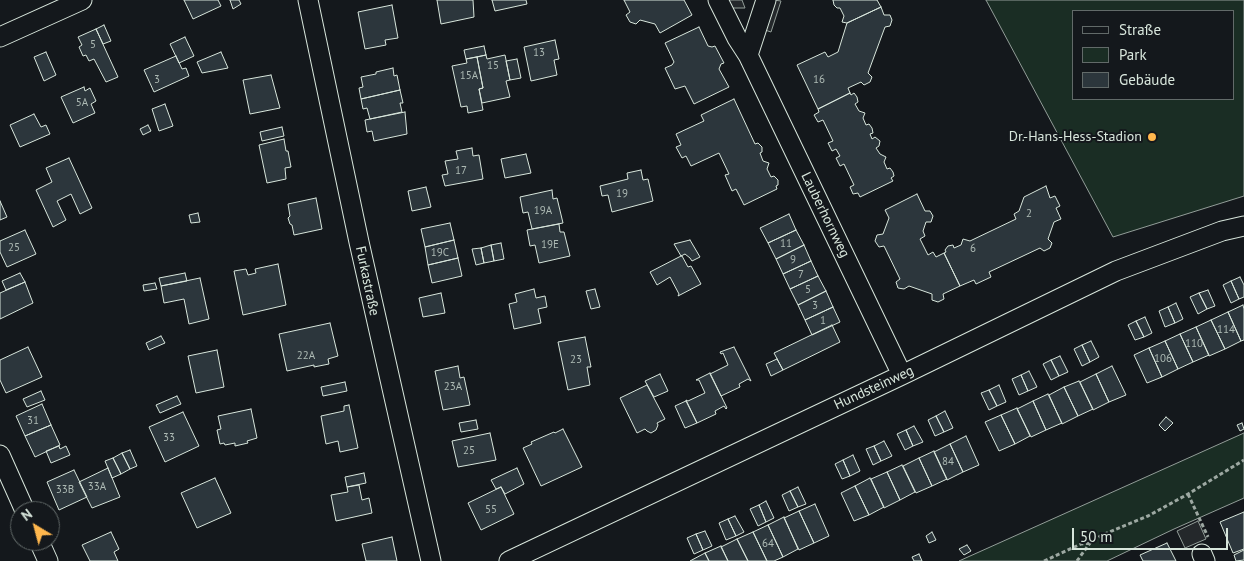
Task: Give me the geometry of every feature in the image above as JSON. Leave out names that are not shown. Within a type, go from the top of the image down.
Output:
[{"type":"street","points":[[0,37],[82,0]]},
{"type":"street","name":"Furkastraße","points":[[308,0],[367,280],[431,561]]},
{"type":"street","name":"Lauberhornweg","points":[[718,0],[737,38],[748,55],[902,375]]},
{"type":"street","points":[[748,55],[766,0]]},
{"type":"street","name":"Hundsteinweg","points":[[509,561],[902,375],[1116,271],[1222,231],[1244,226]]},
{"type":"street","points":[[0,455],[21,501]]},
{"type":"path","points":[[1077,561],[1090,543],[1102,535],[1148,516],[1244,460]]},
{"type":"path","points":[[1188,494],[1208,538],[1204,557]]},
{"type":"path","points":[[1044,561],[1081,544],[1090,543]]},
{"type":"green space","name":"Dr.-Hans-Hess-Stadion","points":[[986,0],[1244,0],[1244,196],[1113,237]]},
{"type":"green space","points":[[1244,433],[1244,498],[1107,561],[959,561]]},
{"type":"shaded area","points":[[726,0],[742,0],[745,8],[732,8]]},
{"type":"shaded area","points":[[774,0],[781,1],[771,32],[765,30]]},
{"type":"shaded area","points":[[1198,521],[1206,539],[1185,548],[1177,531]]},
{"type":"building","points":[[184,0],[218,0],[221,6],[193,19]]},
{"type":"building","points":[[230,0],[239,0],[241,4],[233,9]]},
{"type":"building","points":[[437,0],[473,0],[474,17],[441,24]]},
{"type":"building","points":[[492,0],[526,0],[527,4],[495,11]]},
{"type":"building","points":[[624,0],[684,0],[692,15],[660,33],[655,24],[640,20],[636,24],[630,22],[626,15],[630,12]]},
{"type":"building","points":[[833,0],[877,0],[881,7],[847,23],[842,22],[844,16],[840,8],[834,5]]},
{"type":"building","points":[[392,5],[398,38],[385,40],[386,45],[365,49],[358,12]]},
{"type":"building","points":[[881,7],[884,15],[890,15],[892,20],[890,26],[885,27],[868,73],[872,77],[870,82],[864,85],[861,82],[848,88],[850,93],[818,109],[797,65],[825,52],[828,57],[838,52],[847,23]]},
{"type":"building","points":[[104,25],[111,41],[103,44],[96,29]]},
{"type":"building","points":[[699,27],[708,46],[715,46],[724,63],[721,64],[719,69],[729,87],[694,104],[685,86],[675,89],[665,68],[674,62],[665,43]]},
{"type":"building","points":[[96,29],[118,77],[106,82],[94,59],[89,61],[86,55],[83,56],[79,47],[82,45],[78,37]]},
{"type":"building","points":[[185,37],[194,56],[179,63],[170,44]]},
{"type":"building","points":[[555,40],[559,59],[554,60],[557,75],[531,81],[524,47]]},
{"type":"building","points":[[484,46],[486,55],[466,59],[464,50]]},
{"type":"building","points":[[46,52],[56,75],[44,81],[34,57]]},
{"type":"building","points":[[221,52],[228,68],[202,73],[197,62]]},
{"type":"building","points":[[486,55],[487,59],[505,55],[510,80],[506,81],[510,97],[482,103],[479,89],[483,88],[477,57]]},
{"type":"building","points":[[176,56],[182,69],[186,68],[189,76],[154,92],[144,70]]},
{"type":"building","points":[[477,57],[483,88],[479,89],[483,110],[468,113],[467,106],[461,107],[452,66],[467,63],[466,59]]},
{"type":"building","points":[[517,59],[521,78],[510,80],[506,61]]},
{"type":"building","points":[[393,68],[394,76],[397,75],[400,90],[361,99],[359,88],[363,87],[361,77]]},
{"type":"building","points":[[271,75],[280,108],[250,114],[243,80]]},
{"type":"building","points":[[84,87],[85,91],[90,88],[96,101],[91,104],[95,113],[73,123],[61,97]]},
{"type":"building","points":[[400,90],[403,103],[400,103],[402,112],[370,119],[367,108],[363,109],[361,99]]},
{"type":"building","points":[[850,93],[851,95],[854,93],[857,97],[858,102],[855,104],[859,111],[865,113],[863,118],[866,125],[869,124],[872,128],[873,133],[870,134],[872,139],[875,137],[880,141],[879,146],[876,148],[880,154],[886,157],[884,162],[887,169],[890,168],[894,176],[891,178],[893,181],[860,197],[858,193],[853,194],[850,187],[854,185],[844,164],[840,166],[836,158],[840,156],[836,149],[832,151],[828,143],[833,141],[823,120],[818,122],[814,115],[819,112],[818,109]]},
{"type":"building","points":[[734,99],[755,144],[758,143],[762,147],[762,152],[760,153],[763,161],[769,163],[767,169],[771,177],[774,176],[778,180],[777,189],[744,205],[736,189],[732,191],[725,175],[729,174],[719,153],[691,166],[686,156],[682,158],[676,147],[681,145],[676,134],[704,121],[701,115]]},
{"type":"building","points":[[165,104],[173,126],[159,131],[152,109]]},
{"type":"building","points":[[405,112],[407,134],[374,141],[372,131],[367,132],[365,120]]},
{"type":"building","points":[[34,114],[41,127],[46,125],[50,134],[20,147],[10,125]]},
{"type":"building","points":[[148,125],[151,131],[143,135],[140,129]]},
{"type":"building","points":[[282,127],[284,136],[262,141],[260,132]]},
{"type":"building","points":[[284,139],[291,167],[285,168],[286,179],[267,183],[259,145]]},
{"type":"building","points":[[472,148],[473,156],[479,155],[483,179],[445,186],[442,175],[448,174],[445,161],[458,159],[456,151]]},
{"type":"building","points":[[526,154],[531,173],[505,178],[501,159]]},
{"type":"building","points":[[69,158],[92,208],[80,214],[71,194],[57,201],[66,220],[53,227],[36,190],[52,182],[46,168]]},
{"type":"building","points":[[641,170],[643,180],[648,179],[653,201],[612,212],[608,195],[602,196],[600,186],[628,179],[627,173]]},
{"type":"building","points":[[1046,186],[1050,198],[1055,196],[1060,206],[1056,208],[1061,219],[1054,222],[1048,239],[1052,243],[1050,248],[1044,251],[1040,248],[989,272],[991,277],[976,284],[974,280],[960,286],[944,253],[948,246],[953,245],[954,248],[961,245],[963,239],[970,241],[1016,219],[1014,214],[1019,211],[1024,197]]},
{"type":"building","points":[[426,187],[431,207],[412,211],[408,191]]},
{"type":"building","points":[[552,190],[553,199],[557,198],[563,223],[532,229],[528,212],[523,213],[520,197]]},
{"type":"building","points":[[917,194],[925,211],[930,211],[933,216],[931,222],[926,222],[923,231],[925,236],[920,239],[928,255],[933,252],[936,257],[944,253],[960,286],[943,294],[944,299],[938,302],[932,300],[932,294],[909,286],[904,289],[898,288],[896,282],[900,279],[884,246],[879,247],[875,241],[877,235],[883,234],[889,218],[885,210]]},
{"type":"building","points":[[316,198],[322,229],[294,235],[288,218],[290,216],[288,204]]},
{"type":"building","points":[[0,201],[7,217],[0,220]]},
{"type":"building","points":[[198,213],[200,222],[191,223],[189,215]]},
{"type":"building","points":[[789,214],[796,230],[768,243],[760,228]]},
{"type":"building","points":[[450,223],[454,240],[425,247],[421,229]]},
{"type":"building","points":[[559,224],[560,232],[564,232],[570,256],[539,263],[535,245],[530,246],[527,230]]},
{"type":"building","points":[[25,230],[36,254],[7,267],[0,252],[0,241]]},
{"type":"building","points":[[796,230],[804,245],[776,259],[768,243]]},
{"type":"building","points":[[454,240],[458,258],[428,265],[425,247]]},
{"type":"building","points":[[690,240],[700,257],[692,261],[685,254],[681,256],[674,244]]},
{"type":"building","points":[[501,243],[504,259],[494,261],[491,245]]},
{"type":"building","points":[[491,245],[494,261],[484,263],[481,248]]},
{"type":"building","points":[[804,245],[811,261],[783,274],[776,259]]},
{"type":"building","points":[[481,248],[484,263],[476,265],[472,249]]},
{"type":"building","points":[[681,256],[688,267],[691,266],[701,284],[678,296],[679,294],[670,277],[657,285],[650,272]]},
{"type":"building","points":[[458,258],[462,276],[432,283],[428,265]]},
{"type":"building","points":[[811,261],[818,276],[790,289],[783,274]]},
{"type":"building","points":[[278,264],[286,305],[243,315],[234,271],[246,269],[248,275],[256,273],[255,269]]},
{"type":"building","points":[[20,273],[25,282],[6,290],[2,281]]},
{"type":"building","points":[[185,273],[187,281],[161,286],[159,278]]},
{"type":"building","points":[[818,276],[826,291],[798,305],[790,289]]},
{"type":"building","points":[[1240,277],[1244,285],[1244,297],[1239,299],[1231,281]]},
{"type":"building","points":[[200,278],[209,319],[189,324],[184,299],[164,303],[161,286]]},
{"type":"building","points":[[1231,281],[1239,299],[1231,303],[1223,285]]},
{"type":"building","points":[[25,282],[33,303],[0,319],[0,293]]},
{"type":"building","points":[[155,283],[157,289],[144,291],[143,285]]},
{"type":"building","points":[[534,289],[536,298],[545,296],[547,307],[538,309],[541,323],[514,329],[509,304],[517,302],[515,294]]},
{"type":"building","points":[[595,289],[600,307],[591,309],[586,291]]},
{"type":"building","points":[[1208,290],[1215,306],[1207,309],[1199,293]]},
{"type":"building","points":[[826,291],[833,307],[805,320],[798,305]]},
{"type":"building","points":[[441,293],[445,313],[423,317],[419,298]]},
{"type":"building","points":[[1199,293],[1207,309],[1198,314],[1190,297]]},
{"type":"building","points":[[1176,303],[1183,319],[1175,323],[1168,307]]},
{"type":"building","points":[[1243,305],[1244,340],[1241,341],[1228,312]]},
{"type":"building","points":[[833,307],[840,322],[812,335],[805,320]]},
{"type":"building","points":[[1168,307],[1175,323],[1165,327],[1159,311]]},
{"type":"building","points":[[1228,312],[1241,341],[1225,349],[1211,320]]},
{"type":"building","points":[[1145,317],[1152,333],[1144,337],[1136,321]]},
{"type":"building","points":[[1211,320],[1225,349],[1209,356],[1196,327]]},
{"type":"building","points":[[1136,321],[1144,337],[1135,340],[1128,325]]},
{"type":"building","points":[[330,323],[338,356],[328,359],[329,364],[287,371],[279,334]]},
{"type":"building","points":[[832,325],[840,342],[783,370],[774,353]]},
{"type":"building","points":[[1196,327],[1209,355],[1193,362],[1180,334]]},
{"type":"building","points":[[1180,334],[1193,362],[1178,369],[1165,341]]},
{"type":"building","points":[[161,336],[165,343],[149,350],[146,343]]},
{"type":"building","points":[[585,337],[591,367],[587,367],[590,385],[568,390],[558,342]]},
{"type":"building","points":[[1091,341],[1099,357],[1090,362],[1082,345]]},
{"type":"building","points":[[1165,341],[1178,369],[1162,377],[1149,348]]},
{"type":"building","points":[[1082,345],[1090,362],[1082,366],[1074,349]]},
{"type":"building","points":[[28,347],[42,377],[6,393],[0,380],[0,360]]},
{"type":"building","points":[[734,347],[751,381],[748,379],[739,384],[740,387],[721,396],[710,374],[728,365],[723,353],[721,354],[720,352]]},
{"type":"building","points":[[1149,348],[1162,377],[1147,383],[1134,355]]},
{"type":"building","points":[[217,350],[224,387],[196,393],[188,356]]},
{"type":"building","points":[[1060,356],[1068,372],[1059,376],[1051,360]]},
{"type":"building","points":[[777,359],[783,370],[771,376],[766,364]]},
{"type":"building","points":[[1051,360],[1059,376],[1051,380],[1043,364]]},
{"type":"building","points":[[458,366],[460,378],[464,377],[470,405],[443,410],[435,371]]},
{"type":"building","points":[[1112,366],[1126,395],[1109,402],[1096,374]]},
{"type":"building","points":[[1029,371],[1037,387],[1028,391],[1021,375]]},
{"type":"building","points":[[710,373],[727,408],[724,406],[715,411],[716,414],[697,423],[686,400],[688,401],[705,393],[699,380],[696,380]]},
{"type":"building","points":[[660,374],[668,391],[654,397],[645,381]]},
{"type":"building","points":[[1096,374],[1109,402],[1093,410],[1080,382]]},
{"type":"building","points":[[1021,375],[1028,391],[1019,395],[1012,379]]},
{"type":"building","points":[[1079,381],[1093,409],[1078,416],[1064,387]]},
{"type":"building","points":[[345,382],[347,391],[323,396],[321,387]]},
{"type":"building","points":[[647,385],[665,419],[657,423],[656,430],[651,433],[645,429],[637,433],[620,398]]},
{"type":"building","points":[[999,385],[1006,402],[997,406],[989,390]]},
{"type":"building","points":[[1064,387],[1078,416],[1062,424],[1049,395]]},
{"type":"building","points":[[989,390],[997,406],[989,410],[981,393]]},
{"type":"building","points":[[41,391],[45,400],[27,407],[23,399]]},
{"type":"building","points":[[1048,394],[1062,423],[1046,430],[1033,401]]},
{"type":"building","points":[[177,396],[181,404],[160,413],[156,405]]},
{"type":"building","points":[[686,401],[697,423],[685,428],[675,406]]},
{"type":"building","points":[[1033,401],[1046,430],[1031,437],[1017,409]]},
{"type":"building","points":[[42,404],[51,425],[25,436],[16,416]]},
{"type":"building","points":[[349,405],[358,448],[340,452],[338,441],[326,444],[321,416],[344,411],[344,406]]},
{"type":"building","points":[[1017,408],[1030,436],[1015,444],[1001,415]]},
{"type":"building","points":[[251,409],[257,438],[247,441],[248,443],[235,446],[235,443],[220,444],[217,430],[221,429],[218,416]]},
{"type":"building","points":[[945,411],[953,428],[944,432],[936,416]]},
{"type":"building","points":[[183,412],[199,446],[165,462],[149,427]]},
{"type":"building","points":[[1001,415],[1015,444],[999,451],[985,422]]},
{"type":"building","points":[[936,416],[944,432],[935,436],[928,420]]},
{"type":"building","points":[[1166,417],[1173,423],[1165,431],[1159,425]]},
{"type":"building","points":[[476,420],[478,429],[461,432],[459,423]]},
{"type":"building","points":[[1242,423],[1244,429],[1240,431],[1237,425]]},
{"type":"building","points":[[51,425],[60,445],[35,457],[25,436]]},
{"type":"building","points":[[914,426],[923,442],[913,446],[906,430]]},
{"type":"building","points":[[563,429],[582,467],[541,486],[523,448],[532,444],[531,442]]},
{"type":"building","points":[[906,430],[913,446],[905,450],[897,434]]},
{"type":"building","points":[[490,433],[496,460],[458,467],[452,441]]},
{"type":"building","points":[[966,436],[979,465],[963,472],[950,444]]},
{"type":"building","points":[[884,441],[892,456],[881,461],[874,446]]},
{"type":"building","points":[[950,444],[963,472],[947,480],[934,452]]},
{"type":"building","points":[[59,446],[60,449],[66,446],[70,455],[51,463],[46,451]]},
{"type":"building","points":[[874,446],[881,461],[873,465],[866,449]]},
{"type":"building","points":[[130,450],[137,466],[130,469],[122,453]]},
{"type":"building","points":[[934,451],[947,479],[932,486],[919,458]]},
{"type":"building","points":[[122,453],[130,469],[121,474],[113,458]]},
{"type":"building","points":[[853,455],[860,471],[850,476],[843,460]]},
{"type":"building","points":[[113,458],[121,474],[112,478],[105,461]]},
{"type":"building","points":[[919,458],[932,486],[916,493],[903,466]]},
{"type":"building","points":[[843,460],[850,476],[842,479],[835,464]]},
{"type":"building","points":[[902,465],[915,492],[900,500],[887,472]]},
{"type":"building","points":[[108,468],[120,497],[92,508],[79,482]]},
{"type":"building","points":[[517,468],[524,484],[505,494],[501,487],[496,489],[491,480]]},
{"type":"building","points":[[74,470],[87,497],[60,510],[60,501],[55,501],[47,482]]},
{"type":"building","points":[[887,472],[900,500],[884,508],[871,479]]},
{"type":"building","points":[[364,473],[366,483],[347,487],[345,477]]},
{"type":"building","points":[[215,478],[231,513],[197,528],[181,493]]},
{"type":"building","points":[[870,478],[884,507],[869,515],[855,486]]},
{"type":"building","points":[[359,485],[362,500],[369,498],[372,513],[336,521],[331,495],[348,492],[347,487]]},
{"type":"building","points":[[855,486],[869,515],[854,521],[841,493]]},
{"type":"building","points":[[501,487],[514,514],[481,530],[468,503]]},
{"type":"building","points":[[798,487],[806,504],[798,507],[790,491]]},
{"type":"building","points":[[790,491],[798,507],[789,511],[782,495]]},
{"type":"building","points":[[766,501],[774,518],[766,522],[759,505]]},
{"type":"building","points":[[815,504],[829,536],[814,543],[799,511]]},
{"type":"building","points":[[759,505],[766,522],[758,526],[750,509]]},
{"type":"building","points":[[799,511],[814,543],[799,550],[784,518]]},
{"type":"building","points":[[1244,512],[1244,549],[1233,553],[1220,522]]},
{"type":"building","points":[[735,516],[744,532],[736,536],[728,519]]},
{"type":"building","points":[[784,517],[798,549],[783,557],[768,525]]},
{"type":"building","points":[[728,519],[736,536],[726,540],[719,523]]},
{"type":"building","points":[[768,525],[783,557],[774,561],[767,561],[753,532]]},
{"type":"building","points":[[705,531],[712,546],[703,550],[696,534]]},
{"type":"building","points":[[111,532],[119,549],[114,552],[118,561],[90,561],[82,545]]},
{"type":"building","points":[[753,532],[767,561],[748,561],[737,539]]},
{"type":"building","points":[[932,532],[936,540],[929,543],[926,536]]},
{"type":"building","points":[[696,534],[703,550],[694,554],[687,538]]},
{"type":"building","points":[[392,537],[397,561],[366,561],[362,544]]},
{"type":"building","points":[[737,539],[748,561],[728,561],[721,547]]},
{"type":"building","points":[[1167,543],[1176,561],[1143,561],[1140,555]]},
{"type":"building","points":[[967,545],[971,551],[964,555],[959,549]]},
{"type":"building","points":[[721,546],[728,561],[709,561],[705,553]]},
{"type":"building","points":[[1244,550],[1244,560],[1236,561],[1234,555]]},
{"type":"building","points":[[705,553],[709,561],[690,561]]},
{"type":"building","points":[[919,554],[922,561],[914,561],[912,557]]},
{"type":"place","name":"Dr.-Hans-Hess-Stadion","points":[[1152,137]]}]
